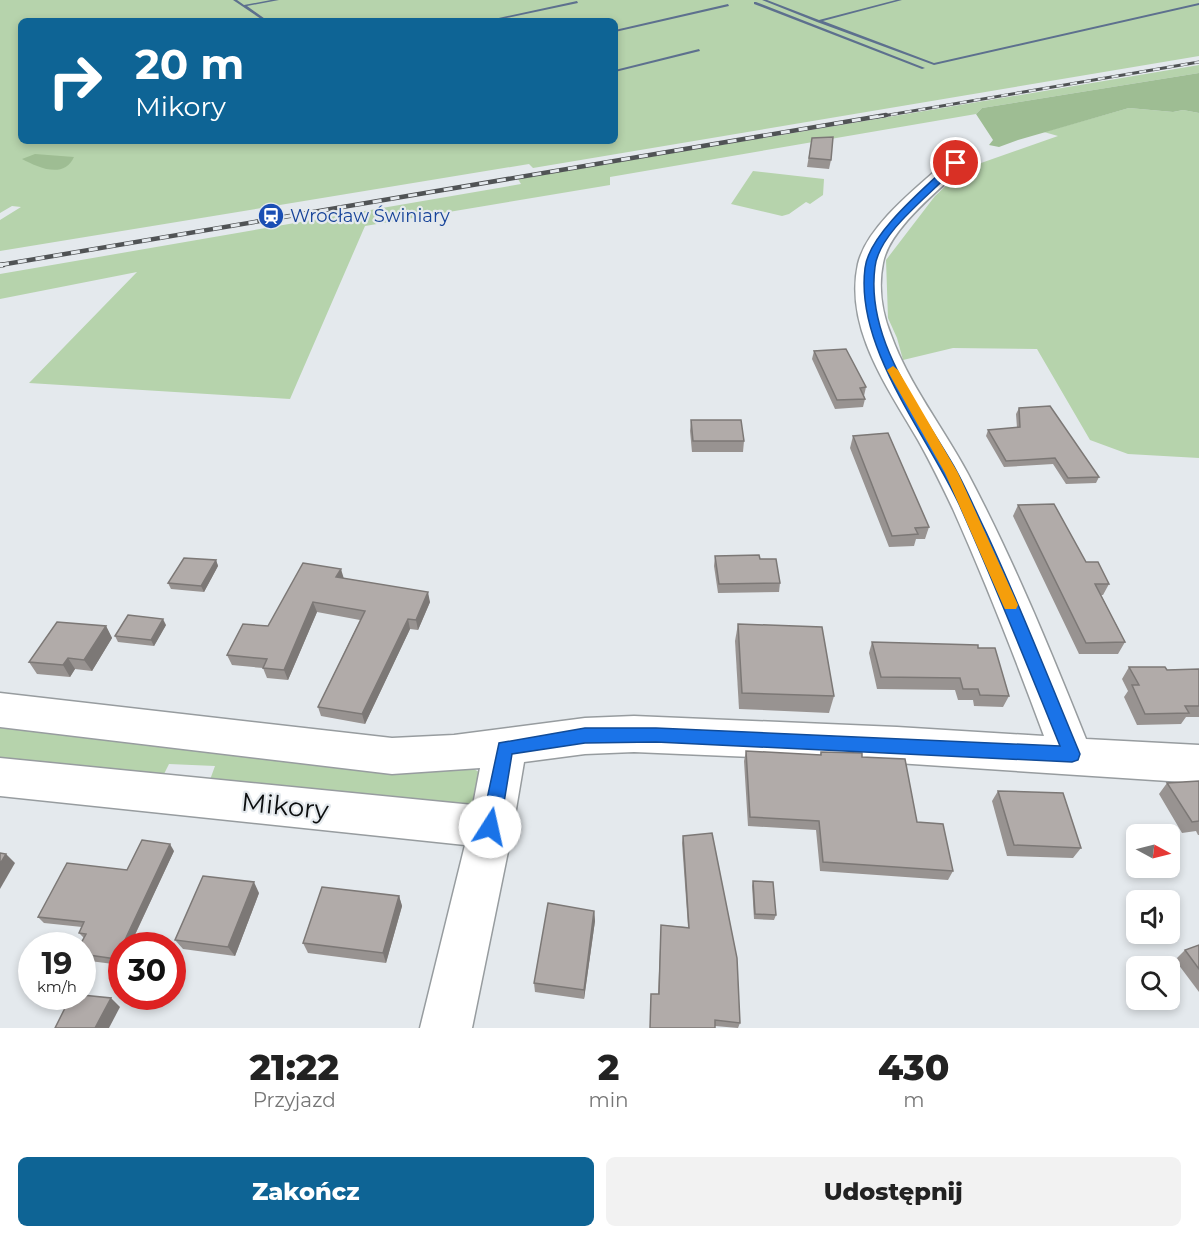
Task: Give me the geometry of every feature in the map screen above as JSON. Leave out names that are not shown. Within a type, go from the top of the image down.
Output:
[{"type":"street","points":[[956,163],[905,212],[875,247],[870,267],[871,310],[877,334],[894,374],[951,473],[999,576],[1072,754]]},
{"type":"street","points":[[0,710],[392,756],[505,748],[585,736],[634,734],[1072,754],[1199,764]]},
{"type":"street","points":[[446,1028],[505,748]]},
{"type":"street","name":"Mikory","points":[[0,777],[490,827]]},
{"type":"green space","points":[[0,0],[1199,0],[1199,56],[533,168],[529,164],[0,251],[0,220],[21,207],[12,206],[0,213]]},
{"type":"green space","points":[[1199,65],[1199,73],[982,108],[976,114],[610,177],[610,185],[365,226],[290,399],[29,383],[137,272],[0,299],[0,274],[521,184],[518,179]]},
{"type":"green space","points":[[1199,73],[1199,113],[1183,110],[1173,112],[1129,108],[999,147],[989,145],[993,140],[976,114],[982,108]]},
{"type":"green space","points":[[1129,108],[1173,112],[1183,110],[1199,113],[1199,458],[1128,454],[1090,440],[1037,349],[953,348],[903,360],[888,318],[886,260],[935,196],[964,169],[1058,136],[1044,132]]},
{"type":"green space","points":[[35,154],[74,157],[64,168],[51,170],[22,159]]},
{"type":"green space","points":[[753,171],[824,179],[823,195],[810,204],[806,202],[782,216],[731,204]]},
{"type":"green space","points":[[0,724],[472,768],[486,776],[478,812],[207,788],[215,766],[169,764],[159,784],[0,768]]},
{"type":"building","points":[[833,137],[831,160],[809,158],[812,138]]},
{"type":"building","points":[[846,349],[866,387],[860,388],[865,399],[837,400],[814,351]]},
{"type":"building","points":[[1050,406],[1099,477],[1068,478],[1055,458],[1006,461],[988,430],[1020,427],[1019,408]]},
{"type":"building","points":[[691,420],[741,420],[744,441],[693,441]]},
{"type":"building","points":[[888,433],[929,527],[915,528],[918,534],[892,536],[853,436]]},
{"type":"building","points":[[1054,504],[1086,562],[1098,562],[1109,584],[1095,584],[1125,642],[1086,643],[1018,505]]},
{"type":"building","points":[[759,555],[760,559],[776,559],[780,583],[719,584],[715,556]]},
{"type":"building","points":[[184,558],[216,560],[201,586],[168,583]]},
{"type":"building","points":[[303,563],[341,569],[336,577],[428,592],[416,620],[408,619],[362,714],[318,707],[365,611],[313,602],[284,670],[263,668],[267,659],[227,655],[243,624],[268,626]]},
{"type":"building","points":[[128,615],[163,619],[151,640],[115,636]]},
{"type":"building","points":[[57,622],[106,626],[84,660],[68,658],[63,665],[29,662]]},
{"type":"building","points":[[738,624],[822,627],[834,696],[742,693]]},
{"type":"building","points":[[872,642],[978,645],[978,648],[995,648],[1009,696],[980,695],[978,689],[963,689],[960,678],[881,677]]},
{"type":"building","points":[[1129,667],[1165,667],[1167,670],[1199,669],[1199,706],[1185,706],[1189,713],[1145,714],[1132,685],[1139,685]]},
{"type":"building","points":[[746,751],[821,755],[821,752],[862,753],[862,757],[905,759],[917,822],[943,824],[953,871],[823,862],[819,821],[750,817]]},
{"type":"building","points":[[1199,781],[1199,821],[1192,822],[1167,783]]},
{"type":"building","points":[[998,791],[1063,793],[1081,848],[1014,845]]},
{"type":"building","points":[[712,833],[737,958],[740,1023],[715,1020],[715,1028],[650,1028],[651,994],[659,994],[661,925],[689,928],[683,836]]},
{"type":"building","points":[[142,840],[170,844],[129,932],[108,932],[108,958],[96,956],[96,932],[79,932],[84,922],[38,917],[67,863],[127,870]]},
{"type":"building","points":[[0,853],[6,854],[0,864]]},
{"type":"building","points":[[203,876],[254,882],[228,947],[186,941],[186,932],[178,932]]},
{"type":"building","points":[[753,881],[773,882],[776,915],[755,914]]},
{"type":"building","points":[[322,887],[399,896],[383,953],[303,943]]},
{"type":"building","points":[[548,903],[594,911],[584,990],[534,983]]},
{"type":"building","points":[[1199,945],[1199,969],[1185,950]]},
{"type":"building","points":[[96,996],[108,998],[108,1004],[95,1028],[55,1028],[64,1010],[96,1010]]},
{"type":"waterway","points":[[235,0],[244,6]]},
{"type":"waterway","points":[[244,6],[277,0]]},
{"type":"waterway","points":[[764,0],[819,21]]},
{"type":"waterway","points":[[819,21],[900,0]]},
{"type":"waterway","points":[[501,18],[577,2]]},
{"type":"waterway","points":[[755,3],[923,68]]},
{"type":"waterway","points":[[819,21],[934,64],[1199,4]]},
{"type":"waterway","points":[[618,30],[728,5]]},
{"type":"waterway","points":[[244,6],[262,18]]},
{"type":"waterway","points":[[618,70],[699,50]]},
{"type":"railway","points":[[877,117],[1199,62]]},
{"type":"railway","points":[[3,265],[0,265],[886,115]]},
{"type":"slow traffic","points":[[893,370],[951,473],[1011,605]]},
{"type":"place","name":"Wrocław Świniary","points":[[271,216]]},
{"type":"route","points":[[490,827],[505,748],[585,736],[634,734],[1072,754],[999,576],[951,473],[894,374],[877,334],[871,310],[870,267],[875,247],[905,212],[956,163]]}]
